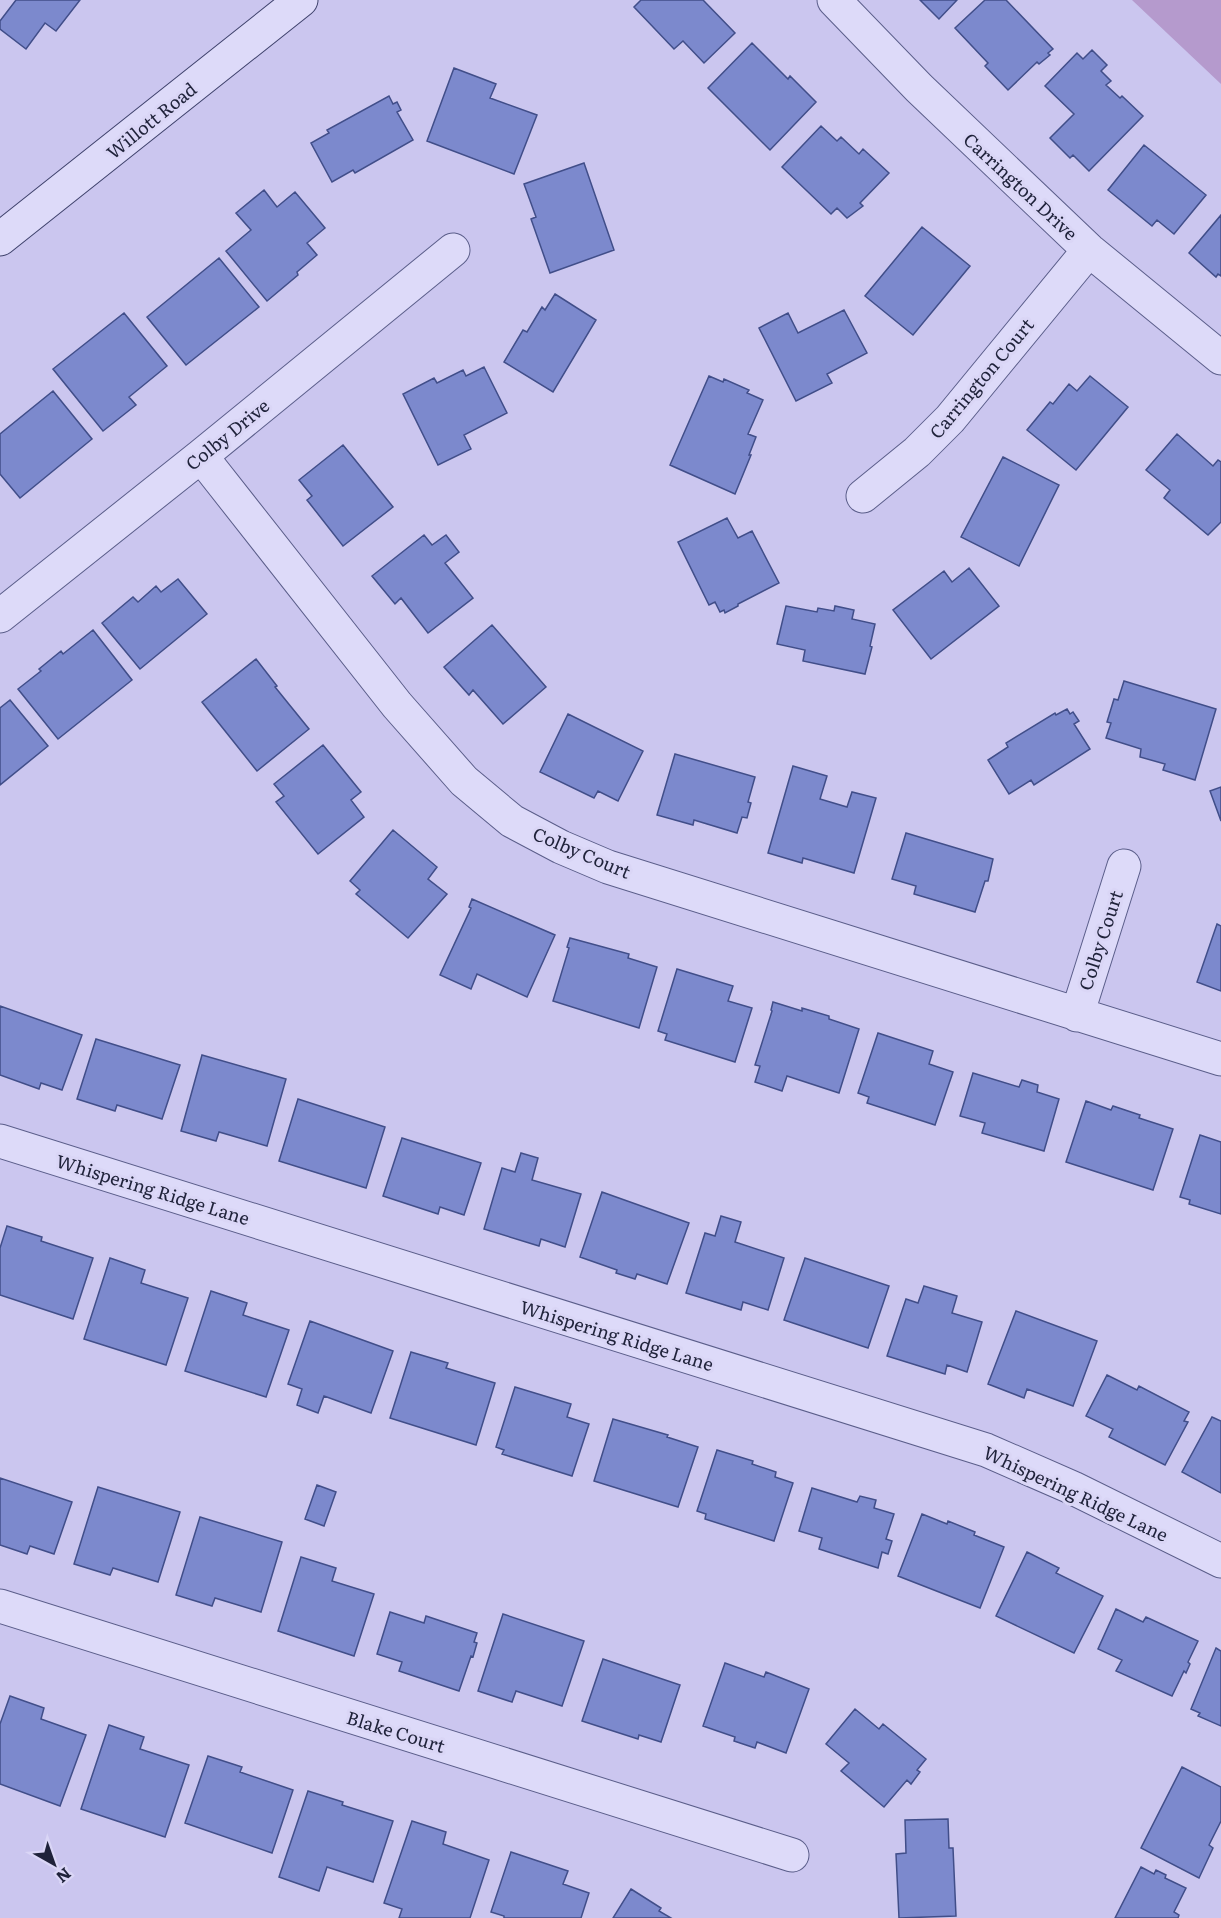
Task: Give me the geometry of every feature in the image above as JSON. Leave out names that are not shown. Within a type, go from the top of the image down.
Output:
[{"type":"street","name":"Willott Road","points":[[0,239],[301,0]]},
{"type":"street","name":"Carrington Drive","points":[[834,0],[919,88],[1089,250],[1221,358]]},
{"type":"street","name":"Colby Drive","points":[[0,616],[201,456],[453,250]]},
{"type":"street","name":"Carrington Court","points":[[863,496],[918,452],[950,419],[1089,250]]},
{"type":"street","name":"Colby Court","points":[[201,456],[397,705],[464,781],[512,821],[561,847],[608,867],[1221,1059]]},
{"type":"street","name":"Colby Court","points":[[1077,1015],[1124,866]]},
{"type":"street","name":"Whispering Ridge Lane","points":[[0,1141],[986,1450],[1073,1488],[1221,1561]]},
{"type":"street","name":"Blake Court","points":[[0,1606],[792,1856]]},
{"type":"shaded area","points":[[1132,0],[1221,0],[1221,84]]},
{"type":"building","points":[[16,0],[80,0],[56,31],[45,23],[26,49],[0,29],[0,21]]},
{"type":"building","points":[[641,0],[703,0],[735,33],[704,63],[683,41],[674,49],[634,7]]},
{"type":"building","points":[[920,0],[957,0],[939,19]]},
{"type":"building","points":[[985,0],[1006,0],[1053,49],[1048,53],[1050,55],[1039,64],[1037,62],[1008,90],[985,66],[988,63],[955,28]]},
{"type":"building","points":[[752,43],[788,79],[790,76],[816,102],[770,150],[708,88]]},
{"type":"building","points":[[1092,50],[1107,65],[1101,71],[1111,81],[1106,85],[1120,98],[1122,96],[1143,116],[1089,171],[1073,155],[1070,158],[1050,138],[1074,114],[1045,86],[1077,53],[1083,59]]},
{"type":"building","points":[[454,68],[496,84],[490,98],[537,115],[514,174],[427,141]]},
{"type":"building","points":[[389,96],[393,104],[397,102],[401,110],[397,112],[413,140],[355,173],[353,170],[332,182],[311,143],[329,133],[327,130]]},
{"type":"building","points":[[821,126],[837,141],[841,137],[859,154],[863,149],[889,173],[860,203],[863,206],[847,218],[837,208],[831,214],[782,167]]},
{"type":"building","points":[[1144,145],[1206,195],[1174,234],[1157,220],[1152,226],[1108,190]]},
{"type":"building","points":[[584,163],[614,250],[550,273],[531,219],[536,217],[524,184]]},
{"type":"building","points":[[264,190],[277,207],[295,192],[325,228],[307,243],[317,255],[297,272],[298,275],[267,301],[226,251],[251,230],[236,213]]},
{"type":"building","points":[[1221,215],[1221,276],[1218,274],[1216,277],[1189,253]]},
{"type":"building","points":[[922,227],[970,266],[913,335],[865,296]]},
{"type":"building","points":[[219,258],[259,307],[186,365],[147,317]]},
{"type":"building","points":[[555,294],[596,320],[553,392],[504,362],[523,330],[527,332],[542,307],[545,310]]},
{"type":"building","points":[[844,310],[867,353],[827,374],[832,383],[796,401],[759,328],[788,313],[798,333]]},
{"type":"building","points":[[124,313],[167,366],[129,397],[136,405],[103,431],[53,369]]},
{"type":"building","points":[[484,367],[507,413],[464,435],[471,449],[438,465],[403,394],[434,378],[437,383],[463,370],[466,376]]},
{"type":"building","points":[[709,376],[723,382],[724,379],[749,390],[747,393],[763,400],[748,434],[756,437],[735,494],[670,465]]},
{"type":"building","points":[[1090,376],[1128,407],[1076,470],[1027,430],[1050,402],[1053,404],[1069,384],[1077,391]]},
{"type":"building","points":[[53,391],[92,439],[20,498],[0,474],[0,434]]},
{"type":"building","points":[[1177,434],[1213,466],[1218,460],[1221,462],[1221,522],[1208,535],[1164,498],[1170,490],[1146,470]]},
{"type":"building","points":[[343,445],[393,507],[343,546],[307,500],[312,496],[299,480]]},
{"type":"building","points":[[1003,457],[1059,485],[1019,566],[961,537]]},
{"type":"building","points":[[727,518],[738,538],[752,531],[779,583],[725,613],[724,610],[720,612],[715,602],[709,605],[678,542]]},
{"type":"building","points":[[424,535],[432,545],[446,535],[459,552],[445,563],[473,598],[428,633],[401,598],[395,604],[372,576]]},
{"type":"building","points":[[969,568],[999,606],[931,659],[893,610],[944,571],[952,582]]},
{"type":"building","points":[[178,579],[207,614],[140,669],[102,623],[133,597],[138,602],[156,586],[161,592]]},
{"type":"building","points":[[786,606],[817,612],[818,608],[834,611],[835,606],[854,610],[852,619],[875,624],[865,674],[803,661],[805,650],[777,644]]},
{"type":"building","points":[[492,625],[546,687],[503,724],[473,690],[469,695],[444,667]]},
{"type":"building","points":[[93,630],[132,680],[58,739],[18,689],[61,651],[63,654]]},
{"type":"building","points":[[256,659],[309,729],[257,771],[202,702]]},
{"type":"building","points":[[1124,681],[1216,709],[1195,780],[1163,770],[1165,764],[1140,757],[1141,749],[1106,738],[1111,723],[1107,722],[1114,699],[1118,700]]},
{"type":"building","points":[[10,700],[48,746],[0,785],[0,708]]},
{"type":"building","points":[[1067,709],[1070,714],[1073,712],[1079,721],[1074,724],[1090,749],[1034,785],[1031,780],[1009,794],[988,760],[1008,747],[1006,743],[1055,713],[1056,715]]},
{"type":"building","points":[[568,714],[643,751],[618,801],[598,791],[594,798],[540,772]]},
{"type":"building","points":[[323,745],[361,792],[351,800],[364,817],[318,854],[276,802],[284,796],[274,784]]},
{"type":"building","points":[[675,754],[755,777],[748,802],[751,803],[747,818],[742,817],[737,833],[694,820],[693,825],[657,815]]},
{"type":"building","points":[[793,766],[827,776],[820,799],[847,807],[852,792],[876,798],[854,873],[803,858],[802,863],[768,853]]},
{"type":"building","points":[[1221,787],[1221,821],[1210,791]]},
{"type":"building","points":[[393,830],[437,867],[428,879],[447,894],[408,938],[356,894],[360,890],[350,881]]},
{"type":"building","points":[[906,833],[993,859],[988,881],[985,881],[975,912],[914,894],[916,886],[892,879]]},
{"type":"building","points":[[472,899],[555,935],[527,997],[477,974],[471,989],[440,975],[471,908],[469,907]]},
{"type":"building","points":[[1217,924],[1221,926],[1221,991],[1197,982]]},
{"type":"building","points":[[570,938],[629,954],[628,958],[657,967],[639,1028],[553,1001]]},
{"type":"building","points":[[677,969],[733,986],[728,1001],[752,1008],[735,1062],[665,1040],[667,1034],[658,1031]]},
{"type":"building","points":[[773,1002],[829,1016],[829,1019],[859,1029],[839,1093],[787,1076],[782,1091],[755,1082],[760,1066],[755,1065]]},
{"type":"building","points":[[0,1006],[82,1035],[62,1090],[41,1083],[39,1089],[0,1075]]},
{"type":"building","points":[[878,1033],[933,1051],[929,1064],[953,1072],[935,1125],[867,1103],[869,1097],[858,1093]]},
{"type":"building","points":[[96,1039],[180,1065],[162,1119],[117,1105],[115,1111],[77,1099]]},
{"type":"building","points":[[202,1055],[286,1079],[267,1146],[219,1132],[216,1141],[181,1131]]},
{"type":"building","points":[[973,1073],[1019,1087],[1022,1080],[1038,1085],[1037,1092],[1059,1099],[1044,1151],[982,1133],[985,1123],[960,1116]]},
{"type":"building","points":[[298,1099],[385,1127],[366,1188],[279,1161]]},
{"type":"building","points":[[1086,1101],[1111,1110],[1113,1106],[1140,1115],[1139,1118],[1173,1129],[1153,1190],[1066,1162]]},
{"type":"building","points":[[1200,1135],[1221,1142],[1221,1214],[1189,1204],[1190,1200],[1180,1197]]},
{"type":"building","points":[[402,1138],[481,1163],[464,1215],[440,1207],[438,1214],[383,1196]]},
{"type":"building","points":[[521,1153],[538,1158],[532,1180],[581,1194],[565,1247],[541,1239],[539,1246],[484,1229],[502,1168],[515,1172]]},
{"type":"building","points":[[602,1192],[689,1223],[667,1284],[637,1274],[635,1279],[580,1257]]},
{"type":"building","points":[[721,1216],[741,1222],[735,1242],[784,1258],[768,1310],[743,1302],[741,1310],[686,1293],[705,1233],[715,1236]]},
{"type":"building","points":[[7,1226],[42,1237],[41,1241],[93,1258],[73,1319],[0,1295],[0,1248]]},
{"type":"building","points":[[110,1258],[145,1270],[141,1283],[188,1298],[166,1365],[84,1339]]},
{"type":"building","points":[[805,1258],[889,1286],[868,1348],[784,1320]]},
{"type":"building","points":[[924,1286],[957,1296],[952,1313],[982,1322],[967,1372],[947,1365],[945,1374],[887,1356],[906,1299],[918,1303]]},
{"type":"building","points":[[211,1291],[247,1303],[243,1315],[289,1330],[266,1397],[185,1371]]},
{"type":"building","points":[[1016,1311],[1097,1341],[1073,1406],[1027,1389],[1024,1398],[988,1384]]},
{"type":"building","points":[[310,1321],[393,1351],[371,1413],[324,1396],[318,1413],[297,1405],[302,1389],[288,1384]]},
{"type":"building","points":[[411,1352],[448,1363],[446,1368],[495,1383],[476,1445],[390,1418]]},
{"type":"building","points":[[1107,1375],[1137,1390],[1139,1386],[1189,1412],[1184,1421],[1188,1422],[1165,1465],[1109,1437],[1113,1429],[1086,1416]]},
{"type":"building","points":[[515,1387],[571,1404],[567,1417],[589,1424],[572,1476],[502,1454],[504,1450],[496,1447]]},
{"type":"building","points":[[1212,1417],[1221,1421],[1221,1493],[1182,1472]]},
{"type":"building","points":[[613,1419],[668,1435],[667,1437],[698,1447],[678,1507],[594,1481]]},
{"type":"building","points":[[717,1450],[753,1461],[752,1464],[776,1472],[775,1477],[793,1483],[774,1541],[705,1519],[706,1514],[697,1511]]},
{"type":"building","points":[[0,1478],[72,1502],[54,1554],[30,1546],[27,1554],[0,1545]]},
{"type":"building","points":[[317,1485],[336,1492],[324,1526],[305,1519]]},
{"type":"building","points":[[98,1487],[180,1512],[158,1582],[113,1568],[110,1575],[74,1564]]},
{"type":"building","points":[[812,1488],[857,1502],[860,1496],[876,1500],[874,1508],[894,1514],[886,1539],[892,1541],[888,1554],[882,1552],[878,1568],[819,1549],[822,1538],[799,1531]]},
{"type":"building","points":[[922,1514],[947,1524],[948,1521],[1004,1547],[980,1608],[898,1576]]},
{"type":"building","points":[[200,1517],[282,1542],[261,1612],[215,1598],[212,1606],[176,1595]]},
{"type":"building","points":[[1027,1552],[1059,1568],[1056,1573],[1103,1596],[1074,1653],[996,1616]]},
{"type":"building","points":[[301,1557],[336,1568],[332,1581],[374,1594],[354,1656],[278,1631]]},
{"type":"building","points":[[1116,1609],[1143,1622],[1146,1617],[1198,1641],[1188,1662],[1190,1664],[1186,1673],[1184,1671],[1172,1696],[1116,1671],[1122,1660],[1098,1649]]},
{"type":"building","points":[[390,1612],[424,1623],[426,1616],[477,1633],[473,1657],[471,1656],[459,1691],[399,1671],[402,1662],[377,1654]]},
{"type":"building","points":[[503,1614],[584,1641],[562,1706],[516,1691],[512,1702],[478,1691]]},
{"type":"building","points":[[1216,1648],[1221,1651],[1221,1726],[1198,1716],[1200,1713],[1191,1709]]},
{"type":"building","points":[[603,1659],[680,1685],[661,1742],[639,1735],[638,1739],[582,1721]]},
{"type":"building","points":[[725,1663],[764,1677],[766,1672],[809,1689],[786,1753],[757,1742],[755,1748],[734,1741],[735,1737],[703,1726]]},
{"type":"building","points":[[10,1696],[44,1708],[41,1719],[86,1735],[60,1806],[0,1784],[0,1724]]},
{"type":"building","points":[[855,1709],[879,1729],[883,1724],[926,1759],[917,1770],[920,1772],[911,1784],[907,1780],[884,1807],[841,1771],[849,1763],[826,1744]]},
{"type":"building","points":[[109,1725],[144,1737],[140,1749],[189,1765],[165,1837],[81,1809]]},
{"type":"building","points":[[208,1756],[242,1767],[240,1772],[293,1790],[272,1853],[185,1823]]},
{"type":"building","points":[[1182,1767],[1221,1787],[1221,1821],[1209,1845],[1213,1848],[1199,1878],[1141,1848]]},
{"type":"building","points":[[308,1791],[343,1802],[342,1805],[393,1821],[373,1882],[327,1867],[319,1891],[279,1877]]},
{"type":"building","points":[[948,1819],[949,1848],[953,1848],[956,1916],[899,1918],[896,1854],[906,1853],[905,1820]]},
{"type":"building","points":[[412,1821],[446,1832],[443,1844],[489,1860],[470,1918],[399,1918],[402,1909],[384,1903]]},
{"type":"building","points":[[511,1852],[568,1871],[563,1884],[589,1893],[581,1918],[504,1918],[504,1916],[491,1912]]},
{"type":"building","points":[[1141,1867],[1154,1874],[1156,1870],[1166,1875],[1165,1878],[1186,1888],[1174,1912],[1179,1915],[1178,1918],[1115,1918]]},
{"type":"building","points":[[631,1889],[661,1908],[659,1911],[671,1918],[613,1918]]}]
